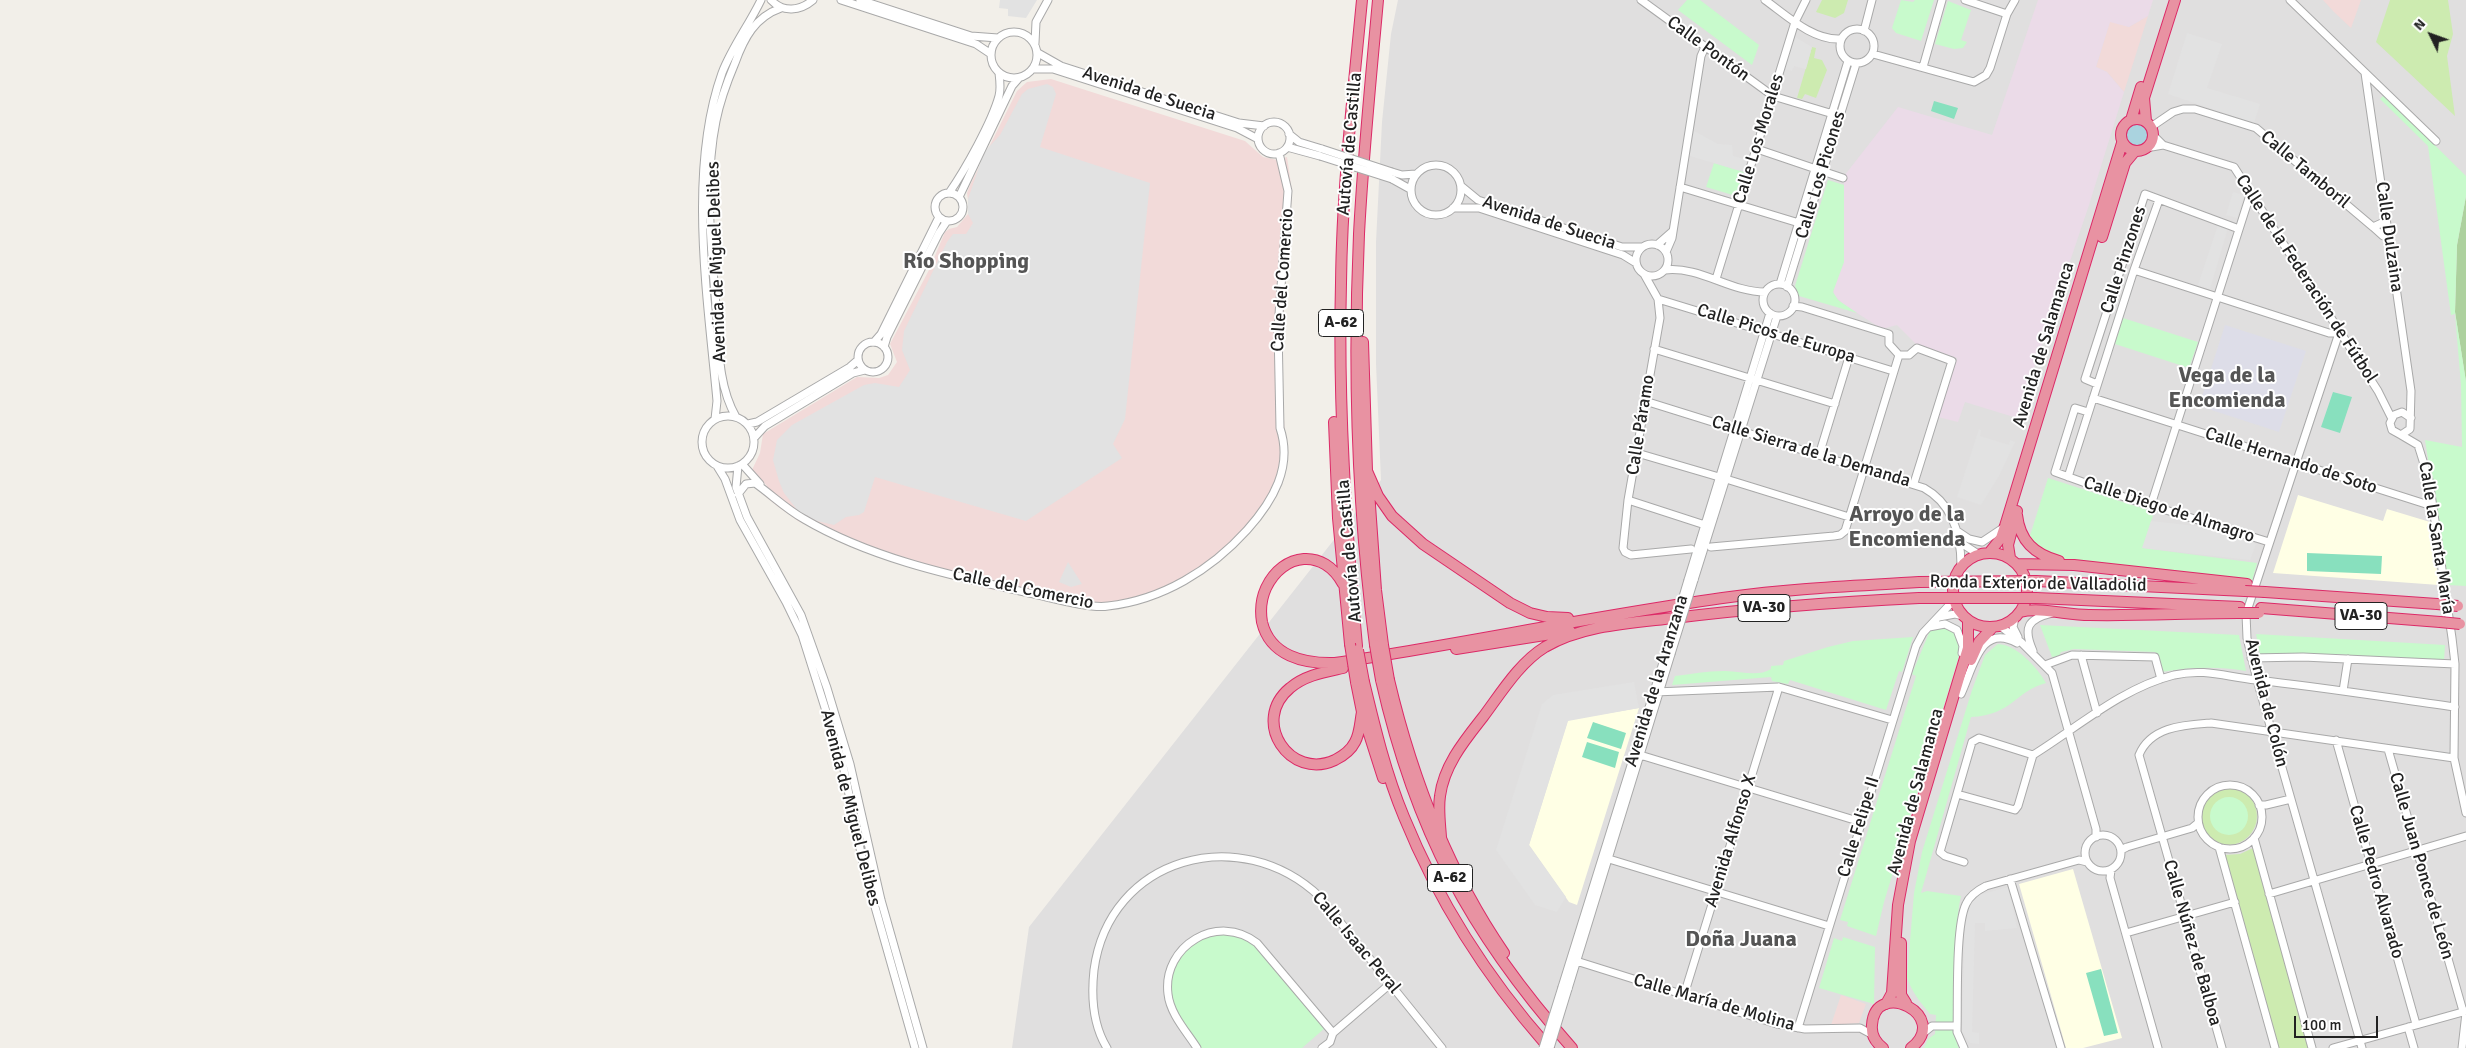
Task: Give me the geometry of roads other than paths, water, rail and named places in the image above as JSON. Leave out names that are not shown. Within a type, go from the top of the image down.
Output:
[{"type":"highway","name":"Autovía de Castilla","points":[[1362,0],[1346,177],[1340,284],[1340,410],[1354,645],[1360,682],[1387,770],[1404,817],[1436,886],[1481,963],[1550,1048]]},
{"type":"highway","name":"Autovía de Castilla","points":[[1378,0],[1362,180],[1357,412],[1363,520],[1385,680],[1403,765],[1438,854],[1469,912],[1495,952],[1520,986],[1572,1048]]},
{"type":"highway","points":[[2168,0],[2130,120],[2123,126],[2120,134],[2122,142],[2129,149],[2135,151],[2146,148],[2152,142],[2144,98],[2175,0]]},
{"type":"highway","points":[[2130,120],[2150,128]]},
{"type":"highway","name":"Avenida de Salamanca","points":[[1984,554],[2001,538],[2122,142]]},
{"type":"highway","name":"Avenida de Salamanca","points":[[2014,561],[2008,545],[2017,512],[2125,163],[2135,151]]},
{"type":"highway","points":[[1362,180],[1363,333],[1367,471],[1379,645]]},
{"type":"highway","points":[[1340,284],[1336,323],[1334,418],[1343,584],[1354,645]]},
{"type":"highway","points":[[1367,471],[1378,496],[1392,516],[1403,527],[1423,544],[1510,603],[1530,613],[1559,618],[1626,612]]},
{"type":"highway","points":[[2017,512],[2018,527],[2031,548],[2049,558],[2074,565]]},
{"type":"highway","points":[[2239,610],[2095,616],[2052,613],[2031,609],[1996,627],[1980,626],[1965,618],[1954,600],[1952,588],[1955,576],[1961,566],[1984,554],[2014,561],[2178,575],[2246,588]]},
{"type":"highway","points":[[1343,584],[1333,569],[1318,560],[1298,560],[1278,572],[1266,587],[1261,605],[1263,627],[1273,645],[1287,656],[1299,660],[1335,663],[1626,612]]},
{"type":"highway","points":[[2014,561],[2023,572],[2027,593],[2018,615]]},
{"type":"highway","name":"Ronda Exterior de Valladolid","points":[[1626,612],[1771,592],[1919,582],[2036,582],[2246,588],[2462,606]]},
{"type":"highway","name":"Ronda Exterior de Valladolid","points":[[1611,626],[1786,606],[1918,598],[2036,598],[2239,610],[2282,610],[2463,624]]},
{"type":"highway","name":"Avenida de Salamanca","points":[[1906,1003],[1901,995],[1901,941],[1908,876],[1958,693],[1968,648],[1965,618]]},
{"type":"highway","points":[[1362,712],[1355,742],[1344,755],[1328,763],[1309,763],[1297,759],[1284,748],[1274,733],[1274,710],[1283,695],[1305,678],[1323,672],[1529,637],[1611,626]]},
{"type":"highway","points":[[1441,837],[1440,795],[1450,763],[1510,681],[1537,652],[1551,644],[1579,633],[1611,626]]},
{"type":"highway","name":"Avenida de Salamanca","points":[[1886,1004],[1892,993],[1898,905],[1910,841],[1973,652],[1979,642],[1996,627]]},
{"type":"highway","points":[[1385,680],[1418,784],[1471,899],[1502,951],[1530,990],[1578,1048]]},
{"type":"highway","points":[[1360,682],[1362,712],[1387,790],[1408,840],[1436,886]]},
{"type":"highway","points":[[1883,1048],[1873,1035],[1871,1027],[1874,1016],[1886,1004],[1895,1002],[1906,1003],[1919,1016],[1922,1026],[1921,1035],[1910,1048]]},
{"type":"street","name":"Avenida de Miguel Delibes","points":[[715,419],[717,401],[704,220],[705,146],[709,118],[722,72],[761,0]]},
{"type":"street","points":[[771,0],[781,8],[795,10],[802,8],[813,0]]},
{"type":"street","points":[[841,0],[976,44],[991,54]]},
{"type":"street","points":[[860,0],[971,36],[998,38],[1009,32],[1022,32],[1036,22],[1048,0]]},
{"type":"street","name":"Calle Pontón","points":[[1641,0],[1651,3],[1705,47],[1773,96],[1833,114]]},
{"type":"street","points":[[1764,0],[1808,31],[1839,41]]},
{"type":"street","name":"Calle Los Morales","points":[[1716,280],[1795,22],[1806,0]]},
{"type":"street","points":[[1862,28],[1872,0]]},
{"type":"street","points":[[1923,67],[1942,0]]},
{"type":"street","points":[[1965,0],[2006,14]]},
{"type":"street","points":[[1875,52],[1968,81],[1979,79],[1990,68],[2006,14],[2014,0]]},
{"type":"street","points":[[2290,0],[2436,141]]},
{"type":"street","name":"Avenida de Miguel Delibes","points":[[736,416],[724,391],[720,356],[712,220],[712,146],[724,91],[738,54],[755,24],[765,13],[781,8]]},
{"type":"street","points":[[959,197],[1012,86],[1019,78],[1033,69],[1038,53],[1035,43],[1036,22]]},
{"type":"street","points":[[1839,41],[1848,32],[1862,28]]},
{"type":"street","points":[[1862,28],[1872,37],[1875,52]]},
{"type":"street","points":[[1022,32],[1035,43]]},
{"type":"street","points":[[949,193],[959,197],[963,205],[962,214],[955,220],[947,221],[939,218],[934,209],[937,199],[949,193],[959,180],[1001,90],[1000,73],[992,61],[991,54],[998,38]]},
{"type":"street","points":[[1839,41],[1841,52],[1848,61],[1856,64],[1868,60],[1875,52]]},
{"type":"street","points":[[1662,272],[1673,231],[1705,47]]},
{"type":"street","name":"Avenida de Suecia","points":[[1038,53],[1061,66],[1229,120],[1251,126],[1264,126]]},
{"type":"street","name":"Calle Los Picones","points":[[1783,285],[1819,170],[1848,61]]},
{"type":"street","name":"Calle Los Picones","points":[[1783,285],[1799,223],[1856,64]]},
{"type":"street","name":"Avenida de Suecia","points":[[1033,69],[1053,69],[1237,128],[1258,139]]},
{"type":"street","points":[[1000,73],[1012,78],[1019,78]]},
{"type":"street","name":"Calle Dulzaina","points":[[2365,73],[2389,236],[2411,402],[2411,418]]},
{"type":"street","name":"Calle Tamboril","points":[[2150,128],[2173,112],[2183,109],[2199,110],[2256,128],[2383,236],[2389,236]]},
{"type":"street","points":[[1289,134],[1286,147],[1279,153],[1265,151],[1258,139],[1264,126],[1268,123],[1279,123],[1299,142],[1321,153]]},
{"type":"street","name":"Calle de la Federación de Fútbol","points":[[2150,128],[2163,145]]},
{"type":"street","name":"Calle de la Federación de Fútbol","points":[[2146,148],[2163,145],[2234,167],[2339,333],[2386,404],[2397,414]]},
{"type":"street","points":[[1286,147],[1321,153],[1392,176],[1410,189]]},
{"type":"street","points":[[1756,149],[1843,178]]},
{"type":"street","name":"Calle del Comercio","points":[[738,494],[750,482],[755,483],[789,510],[806,520],[845,539],[884,554],[951,574],[1073,602],[1105,607],[1160,593],[1206,567],[1231,548],[1256,520],[1267,506],[1282,476],[1283,458],[1277,342],[1288,191],[1279,153]]},
{"type":"street","points":[[1392,176],[1416,174],[1428,166],[1443,166],[1455,173],[1461,186],[1461,194],[1453,208],[1442,214],[1422,211],[1413,202],[1410,189],[1416,174]]},
{"type":"street","name":"Avenida de Suecia","points":[[1461,186],[1470,195],[1487,203],[1622,247],[1642,247]]},
{"type":"street","points":[[1680,188],[1799,223]]},
{"type":"street","name":"Calle Pinzones","points":[[2098,384],[2084,379],[2145,194],[2240,228]]},
{"type":"street","points":[[2151,505],[2250,195]]},
{"type":"street","points":[[2088,412],[2075,408],[2055,472],[2068,477],[2134,270],[2159,200]]},
{"type":"street","name":"Avenida de Suecia","points":[[1453,208],[1479,208],[1623,255],[1636,263]]},
{"type":"street","points":[[748,424],[757,422],[850,367],[858,360],[860,349],[864,345],[874,342],[881,334],[939,218]]},
{"type":"street","points":[[884,347],[934,242],[947,221]]},
{"type":"street","points":[[2373,227],[2386,222]]},
{"type":"street","points":[[1673,231],[1657,245],[1642,247],[1638,252],[1636,263],[1644,274],[1652,276],[1679,268]]},
{"type":"street","points":[[1657,245],[1679,268],[1764,295]]},
{"type":"street","points":[[2134,270],[2329,333],[2339,333]]},
{"type":"street","name":"Calle Páramo","points":[[1656,296],[1662,272]]},
{"type":"street","name":"Calle Páramo","points":[[1644,274],[1656,296],[1660,318],[1622,544],[1625,552],[1631,555],[1691,549]]},
{"type":"street","points":[[1783,285],[1793,293],[1794,303],[1786,314],[1774,314],[1765,308],[1764,295],[1772,286],[1783,285]]},
{"type":"street","name":"Calle Picos de Europa","points":[[1656,296],[1894,372]]},
{"type":"street","points":[[1794,303],[1889,334],[1889,344],[1899,355],[1909,355],[1916,348],[1952,361],[1914,483]]},
{"type":"street","name":"Avenida de la Aranzana","points":[[1550,1048],[1573,960],[1774,314]]},
{"type":"street","name":"Avenida de Colón","points":[[2339,333],[2246,614],[2247,638],[2251,658],[2362,1048]]},
{"type":"street","points":[[754,438],[765,426],[853,373],[865,370],[877,372],[886,364],[888,358],[884,347],[874,342]]},
{"type":"street","points":[[1654,349],[1835,404]]},
{"type":"street","points":[[1711,547],[1834,536],[1840,535],[1845,531],[1899,355]]},
{"type":"street","points":[[1819,455],[1849,357]]},
{"type":"street","points":[[858,360],[865,370]]},
{"type":"street","name":"Calle Hernando de Soto","points":[[2093,398],[2432,506]]},
{"type":"street","name":"Calle Sierra de la Demanda","points":[[1645,401],[1914,483],[1933,493],[1949,511],[1961,543],[1961,566]]},
{"type":"street","points":[[2397,414],[2411,418],[2410,429],[2401,434],[2394,433],[2390,427],[2397,414],[2411,402]]},
{"type":"street","points":[[721,416],[736,416],[748,424],[754,438],[754,448],[750,457],[740,465],[728,468],[717,466],[704,453],[702,444],[707,426],[721,416]]},
{"type":"street","name":"Calle la Santa María","points":[[2410,429],[2424,457],[2430,480],[2432,506],[2455,664],[2454,758],[2466,813]]},
{"type":"street","name":"Calle la Santa María","points":[[2401,434],[2414,440]]},
{"type":"street","points":[[1637,453],[1849,516]]},
{"type":"street","name":"Avenida de Miguel Delibes","points":[[740,465],[735,478],[738,494],[757,538],[794,600],[808,633],[850,764],[872,868],[923,1048]]},
{"type":"street","name":"Calle del Comercio","points":[[740,465],[766,491]]},
{"type":"street","name":"Avenida de Miguel Delibes","points":[[717,466],[725,479],[743,527],[786,602],[802,635],[842,764],[864,868],[906,1020],[916,1048]]},
{"type":"street","name":"Calle Diego de Almagro","points":[[2068,477],[2269,542]]},
{"type":"street","name":"Avenida de la Aranzana","points":[[1691,580],[1705,525],[1723,478]]},
{"type":"street","points":[[1628,500],[1705,525]]},
{"type":"street","points":[[1957,531],[1976,542],[1982,542],[2005,526]]},
{"type":"street","points":[[1961,543],[1984,554]]},
{"type":"street","name":"Calle Felipe II","points":[[1798,1028],[1916,646],[1927,628],[1954,600]]},
{"type":"street","points":[[2032,652],[2027,633],[2030,624],[2037,617],[2052,613]]},
{"type":"street","points":[[1939,617],[1955,614],[1965,618]]},
{"type":"street","points":[[2018,615],[2013,627],[2021,642]]},
{"type":"street","name":"Avenida de Salamanca","points":[[1927,628],[1945,624],[1957,630],[1963,646],[1958,693]]},
{"type":"street","points":[[1996,627],[2021,642],[2045,665],[2053,678],[2099,836]]},
{"type":"street","points":[[1958,693],[1981,647],[1996,637],[2005,636],[2032,652]]},
{"type":"street","points":[[2045,665],[2058,659],[2081,655],[2155,657],[2160,679]]},
{"type":"street","points":[[2081,655],[2097,713]]},
{"type":"street","points":[[2251,658],[2304,656],[2455,664]]},
{"type":"street","points":[[2344,691],[2348,659]]},
{"type":"street","points":[[1957,794],[2014,810],[2018,806],[2033,754],[2132,691],[2160,679],[2188,672],[2207,671],[2257,680],[2455,707]]},
{"type":"street","points":[[1656,692],[1779,687],[1892,720]]},
{"type":"street","name":"Avenida Alfonso X","points":[[1684,995],[1779,687]]},
{"type":"street","name":"Avenida de la Aranzana","points":[[1573,960],[1609,858],[1640,755],[1656,692]]},
{"type":"street","name":"Calle Núñez de Balboa","points":[[2222,1048],[2139,755],[2144,745],[2159,734],[2177,726],[2211,722],[2454,758]]},
{"type":"street","points":[[1964,862],[1945,856],[1940,852],[1972,742],[1974,739],[1979,738],[2033,754]]},
{"type":"street","name":"Calle Pedro Alvarado","points":[[2336,740],[2416,1024]]},
{"type":"street","name":"Calle Juan Ponce de León","points":[[2388,749],[2465,1012]]},
{"type":"street","points":[[1640,755],[1861,822]]},
{"type":"street","points":[[2226,785],[2237,786],[2247,790],[2262,807],[2261,824],[2254,838],[2238,848],[2222,850],[2211,844],[2196,827],[2200,805],[2206,795],[2226,785]]},
{"type":"street","points":[[2262,807],[2291,799]]},
{"type":"street","points":[[2123,847],[2196,827]]},
{"type":"street","points":[[2084,859],[2089,842],[2099,836],[2114,839],[2123,847]]},
{"type":"street","points":[[2268,894],[2418,852],[2466,836]]},
{"type":"street","points":[[2254,838],[2312,1048]]},
{"type":"street","points":[[2123,847],[2120,860],[2111,870],[2110,878],[2158,1048]]},
{"type":"street","points":[[2222,850],[2275,1048]]},
{"type":"street","name":"Calle Isaac Peral","points":[[1106,1048],[1097,1024],[1092,998],[1096,960],[1106,929],[1126,900],[1138,888],[1167,869],[1194,859],[1228,856],[1250,858],[1274,865],[1296,876],[1320,897],[1442,1048]]},
{"type":"street","points":[[1609,858],[1829,926]]},
{"type":"street","points":[[2084,859],[2096,870],[2111,870]]},
{"type":"street","points":[[1964,1048],[1953,1025],[1958,1013],[1962,914],[1967,902],[1977,891],[2010,879],[2084,859]]},
{"type":"street","points":[[2103,871],[2110,878]]},
{"type":"street","points":[[2010,879],[2061,1048]]},
{"type":"street","points":[[2126,933],[2235,902]]},
{"type":"street","points":[[1198,1048],[1170,1006],[1168,982],[1170,971],[1182,951],[1196,938],[1213,931],[1243,934],[1257,943],[1333,1033]]},
{"type":"street","name":"Calle María de Molina","points":[[1573,960],[1798,1028],[1860,1028],[1873,1035]]},
{"type":"street","points":[[1322,1048],[1330,1042],[1333,1033],[1390,984]]},
{"type":"street","name":"Avenida de la Aranzana","points":[[1543,1048],[1565,988]]},
{"type":"street","points":[[2333,1048],[2465,1012],[2462,1048]]},
{"type":"street","points":[[1860,1028],[1874,1016]]},
{"type":"street","points":[[1919,1016],[1932,1022],[1953,1025]]},
{"type":"street","points":[[1921,1035],[1928,1028],[1953,1025]]},
{"type":"street","points":[[2408,1027],[2414,1048]]},
{"type":"water","points":[[2138,124],[2146,127],[2149,135],[2146,143],[2138,146],[2130,143],[2127,135],[2130,127]]},
{"type":"district","name":"Río Shopping","points":[[966,262]]},
{"type":"district","name":"Vega de la Encomienda","points":[[2227,388]]},
{"type":"district","name":"Arroyo de la Encomienda","points":[[1907,528]]},
{"type":"district","name":"Doña Juana","points":[[1741,940]]}]
